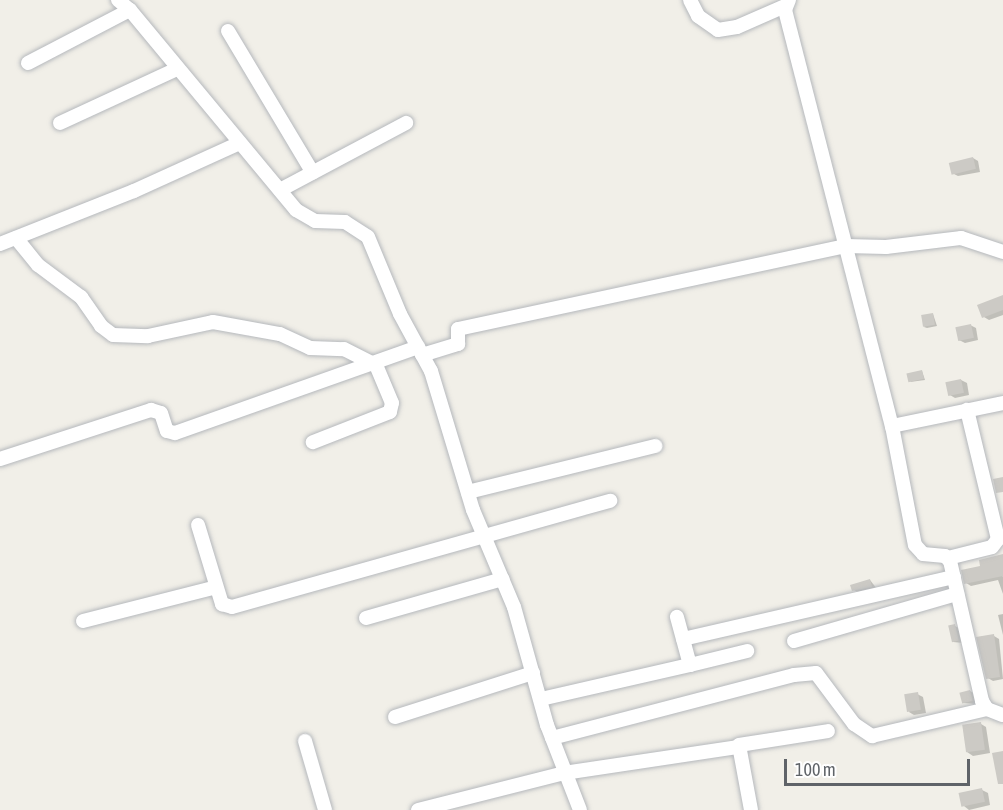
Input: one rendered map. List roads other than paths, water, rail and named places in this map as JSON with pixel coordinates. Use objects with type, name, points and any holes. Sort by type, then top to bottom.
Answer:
[{"type":"street","points":[[118,0],[130,9],[177,69],[307,219],[345,222],[368,237],[420,351],[468,492],[503,579],[552,738],[580,810]]},
{"type":"street","points":[[690,0],[698,16],[718,30],[737,27],[787,3],[892,426],[915,544],[923,554],[948,558],[992,547],[998,539],[967,410]]},
{"type":"street","points":[[28,63],[130,9]]},
{"type":"street","points":[[228,31],[313,172]]},
{"type":"street","points":[[60,123],[177,69]]},
{"type":"street","points":[[280,190],[406,123]]},
{"type":"street","points":[[0,244],[134,191],[240,143]]},
{"type":"street","points":[[16,238],[38,265],[81,297],[101,326],[113,335],[148,336],[213,322],[280,334],[310,348],[344,349],[376,365],[392,403],[390,412],[313,442]]},
{"type":"street","points":[[0,459],[151,410],[161,413],[167,431],[175,433],[420,351],[458,344],[458,329],[846,246],[886,247],[961,238],[1003,252]]},
{"type":"street","points":[[892,426],[1003,403]]},
{"type":"street","points":[[468,492],[655,446]]},
{"type":"street","points":[[198,525],[222,604],[232,607],[485,534],[610,501]]},
{"type":"street","points":[[948,558],[987,709]]},
{"type":"street","points":[[683,639],[954,577]]},
{"type":"street","points":[[366,618],[503,579]]},
{"type":"street","points":[[83,621],[216,587]]},
{"type":"street","points":[[794,641],[957,594]]},
{"type":"street","points":[[677,616],[690,665]]},
{"type":"street","points":[[541,699],[747,651]]},
{"type":"street","points":[[395,717],[533,673]]},
{"type":"street","points":[[552,738],[794,675],[816,674],[854,724],[872,736],[987,709],[1003,715]]},
{"type":"street","points":[[418,810],[450,806],[564,773],[737,747],[752,740],[828,731]]},
{"type":"street","points":[[306,741],[325,810]]},
{"type":"street","points":[[737,747],[751,810]]}]
